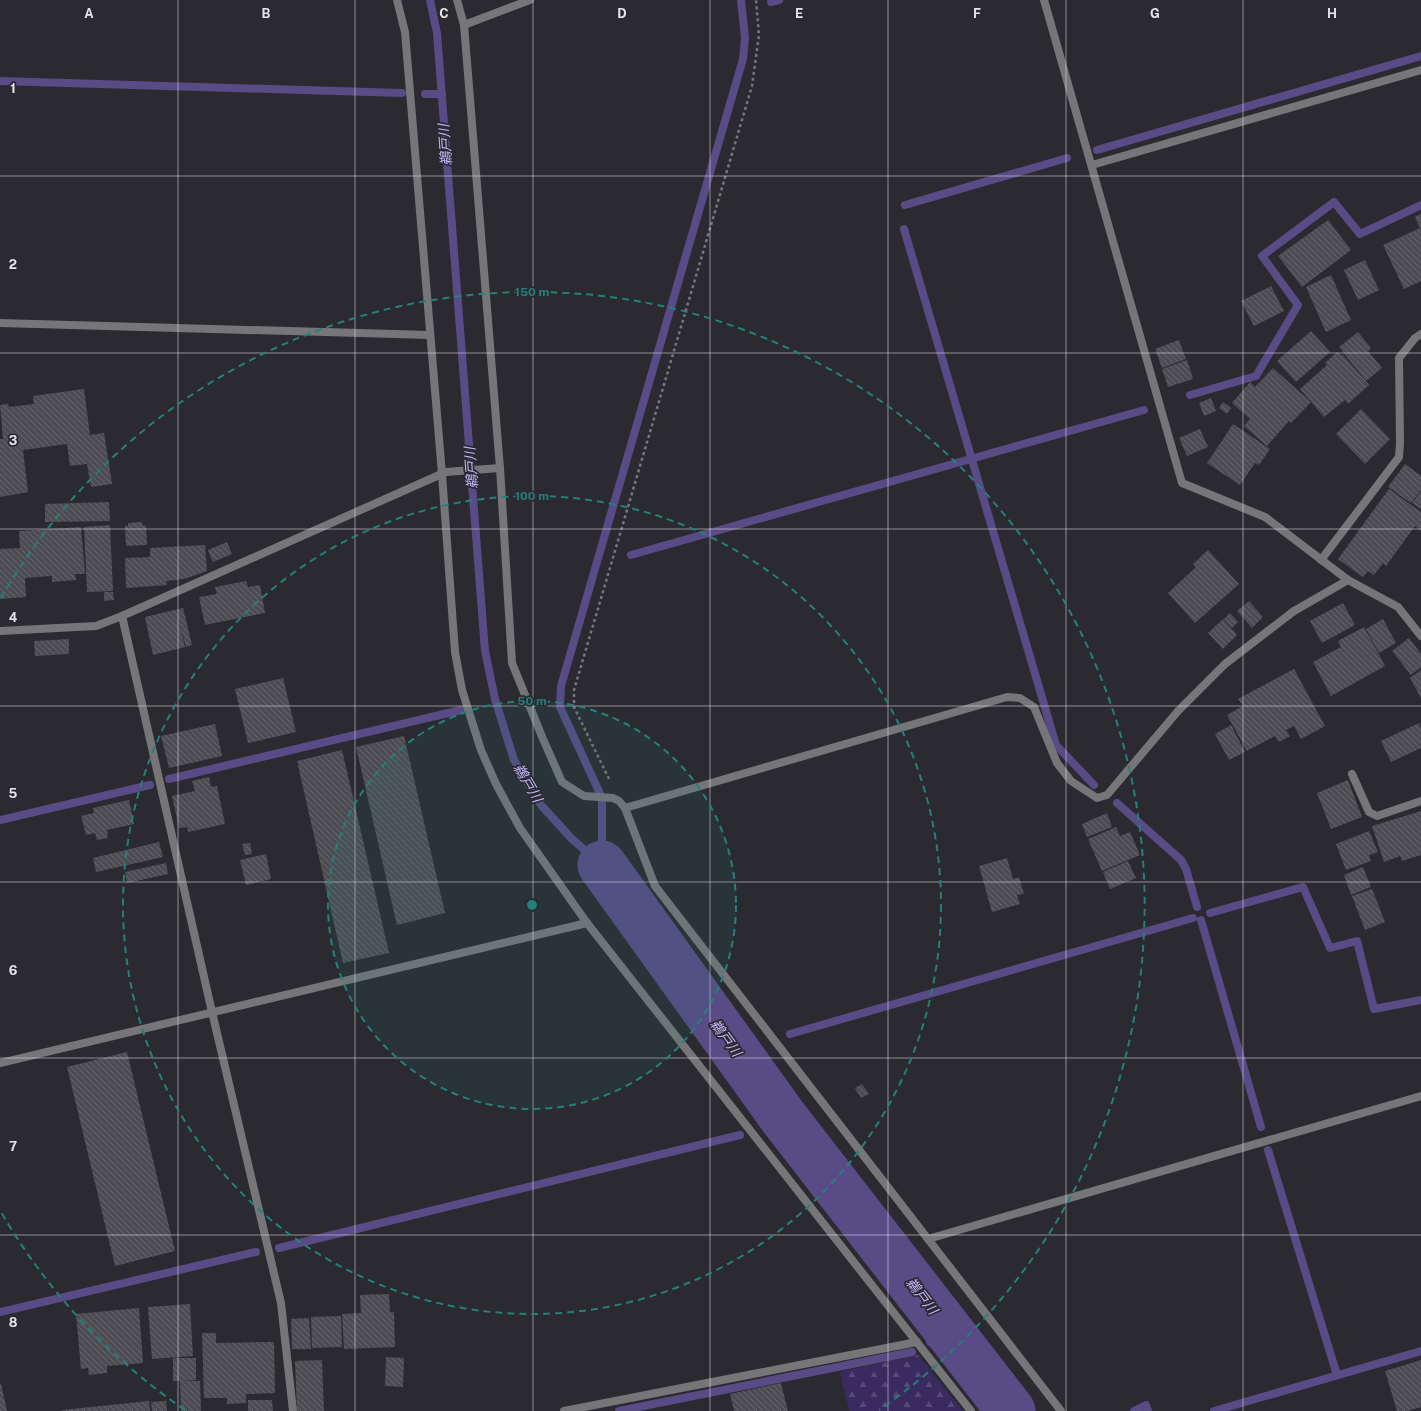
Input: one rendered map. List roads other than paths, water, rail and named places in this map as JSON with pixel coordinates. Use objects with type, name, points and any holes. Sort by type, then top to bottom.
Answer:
[{"type":"street","points":[[397,0],[405,32],[430,334],[444,473],[455,652],[462,690],[481,750],[496,784],[520,828],[587,923],[971,1411]]},
{"type":"street","points":[[457,0],[464,25],[500,468],[512,663],[543,738],[562,782],[584,796],[616,800],[625,808],[655,886],[1061,1411]]},
{"type":"street","points":[[464,25],[530,0]]},
{"type":"street","points":[[1044,0],[1182,483],[1265,517],[1348,580],[1398,607],[1421,636]]},
{"type":"street","points":[[1092,165],[1421,70]]},
{"type":"street","points":[[0,323],[430,334]]},
{"type":"street","points":[[1321,560],[1399,457],[1399,358],[1415,338],[1421,334]]},
{"type":"street","points":[[0,631],[96,626],[122,616],[444,473],[500,468]]},
{"type":"street","points":[[625,808],[1007,698],[1020,698],[1034,707],[1057,763],[1071,781],[1097,798],[1106,795],[1178,711],[1225,664],[1294,611],[1348,580]]},
{"type":"street","points":[[122,616],[212,1012],[281,1303],[293,1411]]},
{"type":"street","points":[[1352,774],[1369,812],[1377,816],[1421,801]]},
{"type":"street","points":[[0,1063],[587,923]]},
{"type":"street","points":[[928,1238],[1421,1096]]},
{"type":"street","points":[[564,1411],[917,1342]]},
{"type":"waterway","name":"鵜戸川","points":[[430,0],[437,33],[485,651],[495,699],[514,760],[541,805],[572,839],[602,865]]},
{"type":"waterway","points":[[602,865],[602,798],[560,707],[561,686],[743,59],[745,38],[741,0]]},
{"type":"waterway","points":[[771,2],[779,0]]},
{"type":"waterway","points":[[1097,150],[1421,56]]},
{"type":"waterway","points":[[0,81],[402,93]]},
{"type":"waterway","points":[[425,94],[442,94]]},
{"type":"waterway","points":[[905,205],[1067,158]]},
{"type":"waterway","points":[[1190,395],[1256,376],[1298,305],[1262,256],[1334,202],[1360,234],[1421,205]]},
{"type":"waterway","points":[[904,229],[1056,745],[1094,785]]},
{"type":"waterway","points":[[631,555],[1144,410]]},
{"type":"waterway","points":[[169,779],[461,710]]},
{"type":"waterway","points":[[0,820],[150,785]]},
{"type":"waterway","points":[[1117,803],[1181,860],[1186,869],[1197,907]]},
{"type":"waterway","name":"鵜戸川","points":[[602,865],[783,1117],[1011,1411]]},
{"type":"waterway","points":[[1210,913],[1303,887],[1330,948],[1357,941],[1374,1009],[1421,1000]]},
{"type":"waterway","points":[[790,1034],[1193,918]]},
{"type":"waterway","points":[[1201,920],[1261,1127]]},
{"type":"waterway","points":[[774,1122],[783,1117]]},
{"type":"waterway","points":[[279,1248],[740,1135]]},
{"type":"waterway","points":[[1268,1150],[1337,1375]]},
{"type":"waterway","points":[[0,1312],[256,1252]]},
{"type":"waterway","points":[[930,1342],[949,1331]]},
{"type":"waterway","points":[[1214,1411],[1421,1351]]},
{"type":"waterway","points":[[619,1411],[912,1352]]},
{"type":"waterway","points":[[1134,1411],[1146,1405],[1148,1411]]}]
